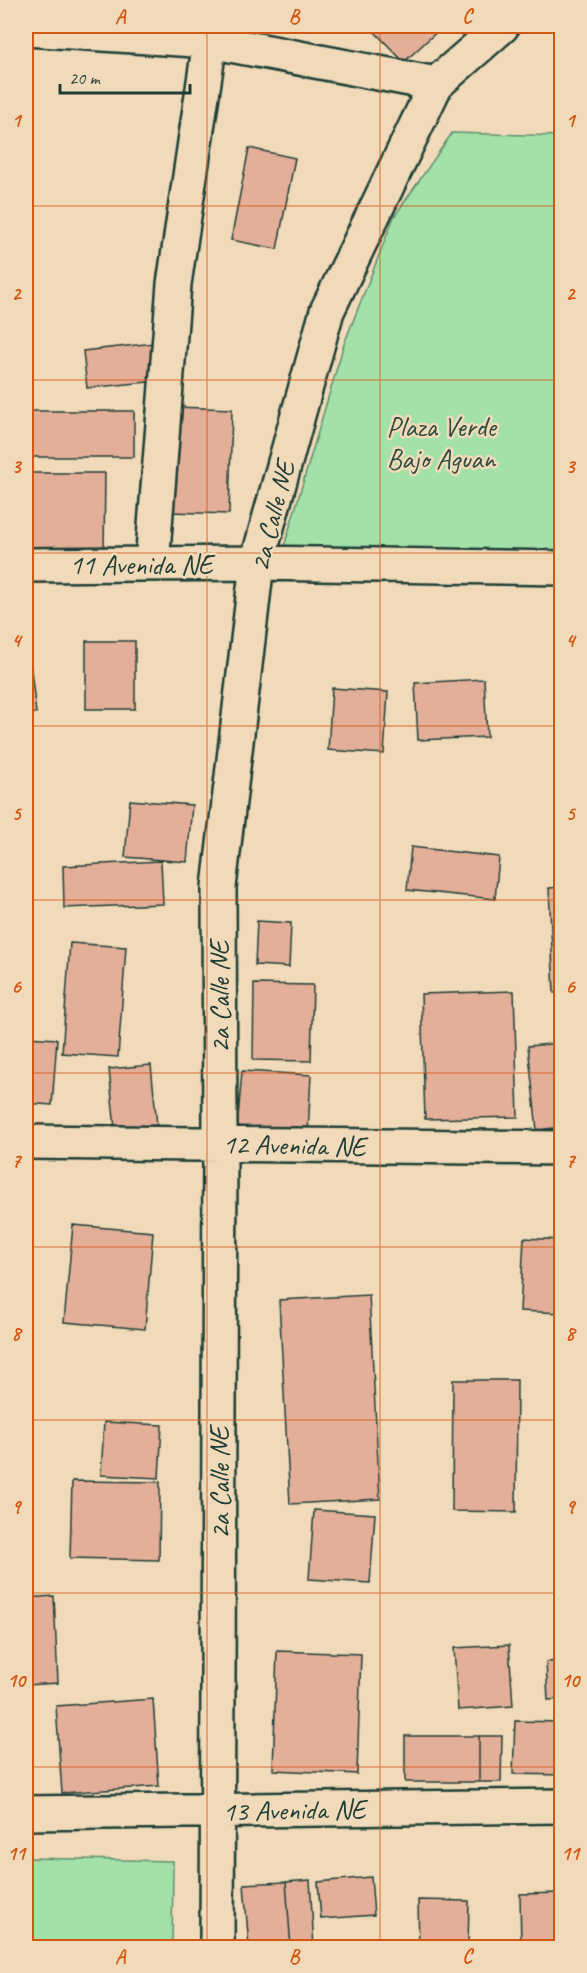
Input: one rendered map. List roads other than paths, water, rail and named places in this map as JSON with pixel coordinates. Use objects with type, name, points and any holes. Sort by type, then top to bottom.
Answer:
[{"type":"street","points":[[26,29],[202,33],[436,84],[502,26]]},
{"type":"street","points":[[152,564],[174,284],[202,33]]},
{"type":"street","name":"2a Calle NE","points":[[217,1947],[219,887],[257,563],[327,311],[436,84]]},
{"type":"street","name":"11 Avenida NE","points":[[26,565],[257,563],[561,568]]},
{"type":"street","name":"12 Avenida NE","points":[[26,1142],[561,1148]]},
{"type":"street","name":"13 Avenida NE","points":[[26,1813],[561,1806]]},
{"type":"park label","name":"Plaza Verde Bajo Aguan","points":[[441,442]]}]
